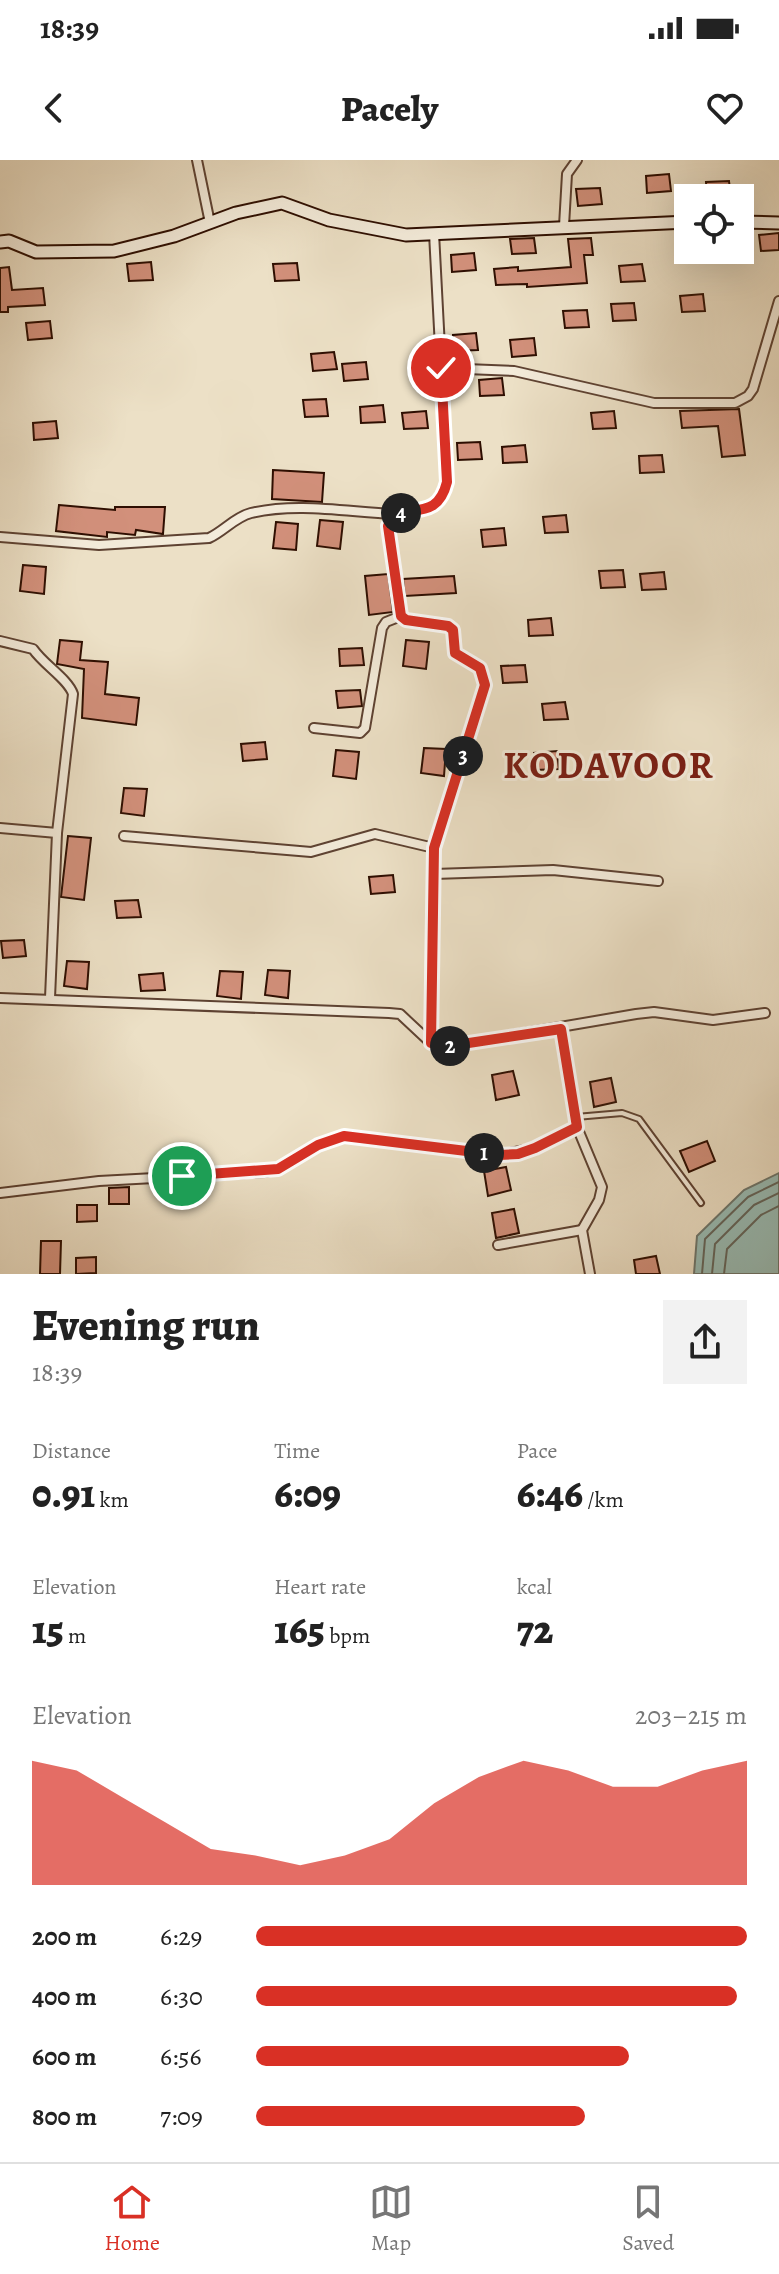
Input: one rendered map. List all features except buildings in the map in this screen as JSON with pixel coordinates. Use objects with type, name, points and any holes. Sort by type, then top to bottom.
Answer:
[{"type":"street","points":[[197,160],[210,223]]},
{"type":"street","points":[[564,226],[567,174],[577,160]]},
{"type":"street","points":[[0,242],[9,241],[36,252],[114,251],[282,203],[344,223],[406,235],[674,222]]},
{"type":"street","points":[[754,222],[779,223]]},
{"type":"street","points":[[0,537],[99,545],[209,538],[223,531],[237,518],[278,510],[394,514],[433,507],[443,497],[447,482],[434,233]]},
{"type":"street","points":[[441,368],[514,371],[654,403],[735,403],[748,396],[753,389],[779,301]]},
{"type":"street","points":[[394,514],[388,526],[401,616],[406,620],[448,626],[453,630],[455,653],[480,668],[485,685],[434,848],[431,1043]]},
{"type":"street","points":[[314,728],[360,733],[365,728],[382,628],[386,622],[401,616]]},
{"type":"street","points":[[0,641],[33,649],[45,665],[70,684],[73,694],[57,833],[50,998]]},
{"type":"street","points":[[0,828],[57,833]]},
{"type":"street","points":[[124,836],[311,852],[375,834],[434,848]]},
{"type":"street","points":[[434,874],[553,870],[658,881]]},
{"type":"street","points":[[0,998],[400,1014],[431,1043],[449,1046],[654,1012],[713,1020],[765,1013]]},
{"type":"street","points":[[561,1029],[576,1122],[602,1187],[599,1200],[582,1230],[590,1274]]},
{"type":"street","points":[[0,1193],[88,1182],[265,1172],[278,1169],[330,1139],[344,1136],[499,1155],[518,1154],[576,1122]]},
{"type":"street","points":[[498,1245],[582,1230]]},
{"type":"lane","points":[[576,1122],[622,1113],[639,1119],[701,1203]]},
{"type":"water","points":[[779,1173],[779,1274],[694,1274],[697,1236],[744,1190]]},
{"type":"district","name":"KODAVOOR","points":[[609,765]]},
{"type":"route","points":[[182,1176],[278,1169],[318,1145],[344,1136],[499,1155],[518,1154],[535,1148],[577,1127],[561,1029],[449,1046],[431,1043],[434,848],[485,685],[480,668],[472,660],[455,653],[453,630],[444,624],[406,620],[401,616],[388,526],[394,514],[433,507],[443,497],[447,482],[441,368]]}]
